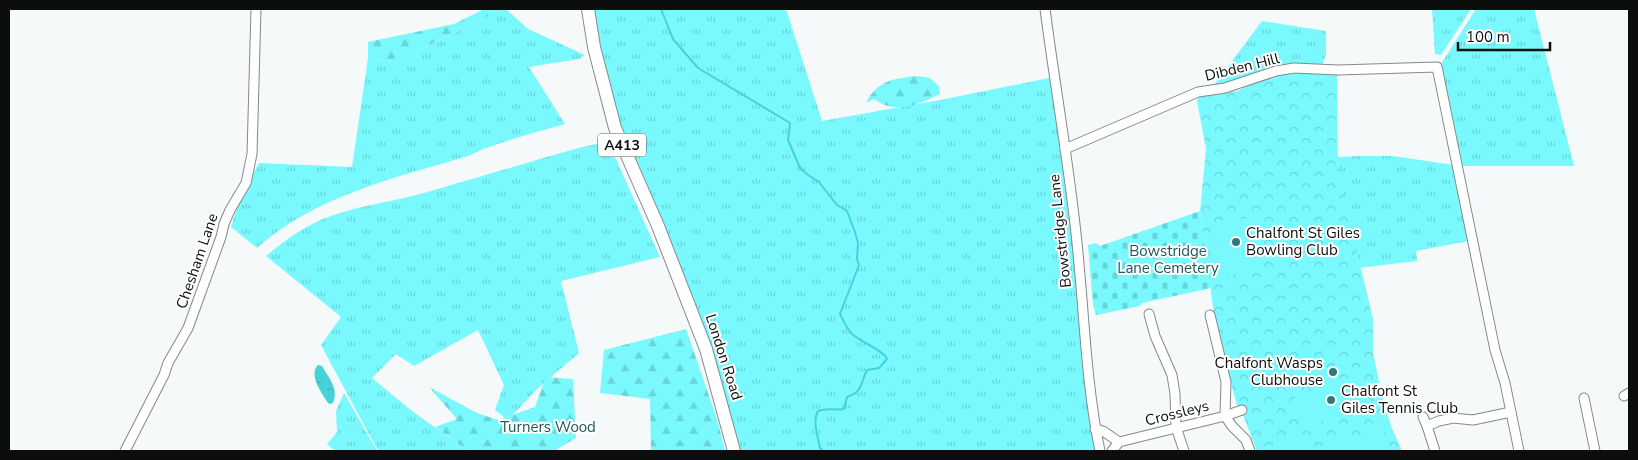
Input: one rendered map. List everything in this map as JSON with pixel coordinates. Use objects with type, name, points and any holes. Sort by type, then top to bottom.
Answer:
[{"type":"highway","name":"London Road","points":[[588,9],[594,47],[615,128],[677,274],[706,349],[734,451]]},
{"type":"street","name":"Chesham Lane","points":[[125,451],[164,375],[168,363],[188,328],[224,224],[246,182],[252,154],[256,9]]},
{"type":"street","name":"Bowstridge Lane","points":[[1044,9],[1075,218],[1082,312],[1095,429],[1100,451]]},
{"type":"street","name":"Dibden Hill","points":[[1065,149],[1198,92],[1225,88],[1276,71],[1294,68],[1338,70],[1437,68],[1495,350],[1511,412]]},
{"type":"street","points":[[1149,314],[1155,336],[1172,375],[1175,394],[1176,427],[1184,451]]},
{"type":"street","points":[[1210,315],[1226,382],[1225,416],[1246,440],[1250,451]]},
{"type":"street","points":[[1584,398],[1595,451]]},
{"type":"street","name":"Crossleys","points":[[1119,442],[1225,416],[1242,410]]},
{"type":"street","points":[[1427,426],[1453,418],[1473,420],[1511,412],[1519,451]]},
{"type":"street","points":[[1422,417],[1435,451]]},
{"type":"street","points":[[1095,429],[1103,431],[1119,442],[1112,451]]},
{"type":"green space","points":[[484,9],[493,9],[487,17],[435,42],[398,63],[368,58],[368,42],[454,24]]},
{"type":"green space","points":[[493,9],[506,9],[528,29],[585,55],[579,59],[529,67],[565,124],[357,191],[304,215],[280,230],[257,248],[231,227],[241,195],[259,163],[352,167],[368,58],[398,63],[435,42],[487,17]]},
{"type":"green space","points":[[586,9],[786,9],[822,121],[1054,77],[1081,298],[1088,410],[1095,429],[1099,451],[735,451],[702,338],[615,128]]},
{"type":"green space","points":[[1432,9],[1471,9],[1441,55],[1435,54]]},
{"type":"green space","points":[[1476,9],[1534,9],[1574,166],[1460,166],[1439,67]]},
{"type":"green space","points":[[1262,21],[1326,31],[1326,54],[1322,66],[1229,84],[1215,84]]},
{"type":"green space","points":[[1337,72],[1338,172],[1373,319],[1373,352],[1381,392],[1391,426],[1402,451],[1257,451],[1243,415],[1237,405],[1215,321],[1200,211],[1206,149],[1197,101],[1199,95],[1238,91],[1266,77],[1291,73]]},
{"type":"green space","points":[[916,76],[930,78],[939,86],[940,94],[907,107],[890,107],[874,99],[866,103],[881,85],[900,78]]},
{"type":"green space","points":[[606,142],[610,146],[660,257],[561,281],[579,353],[537,389],[508,420],[495,410],[504,385],[478,330],[414,366],[396,354],[372,378],[412,411],[468,451],[378,451],[321,345],[341,317],[266,256],[313,223],[331,216],[424,193],[582,147]]},
{"type":"green space","points":[[1393,156],[1454,165],[1469,241],[1416,251],[1417,261],[1358,268],[1349,232],[1335,157]]},
{"type":"green space","name":"Bowstridge Lane Cemetery","points":[[1200,211],[1211,288],[1096,315],[1093,305],[1088,245],[1096,243],[1100,246]]},
{"type":"green space","name":"Chalfont St Giles Bowling Club","points":[[1251,218],[1256,222],[1261,267],[1219,279],[1216,268],[1213,223]]},
{"type":"green space","points":[[686,329],[717,419],[725,451],[651,451],[650,399],[600,393],[604,350]]},
{"type":"green space","name":"Chalfont St Giles Tennis Club","points":[[1358,375],[1369,404],[1304,428],[1293,398]]},
{"type":"green space","name":"Turners Wood","points":[[546,377],[573,379],[576,438],[554,451],[468,451],[435,427],[457,419],[429,387],[477,413],[498,420],[535,407]]},
{"type":"green space","points":[[344,393],[377,451],[335,451],[327,444],[337,432],[336,411]]},
{"type":"green space","points":[[1382,427],[1391,451],[1327,451],[1326,448]]},
{"type":"green space","points":[[1308,432],[1313,445],[1291,451],[1286,440]]},
{"type":"water","points":[[318,365],[322,366],[334,388],[335,398],[333,403],[328,403],[315,379],[315,369]]},
{"type":"waterway","points":[[661,9],[673,39],[698,68],[790,123],[788,140],[800,168],[819,182],[837,205],[847,211],[855,232],[858,243],[857,259],[859,265],[840,314],[852,334],[881,352],[887,359],[879,368],[867,370],[859,389],[847,397],[844,409],[818,411],[816,415],[816,429],[820,448],[823,451]]},
{"type":"place","name":"Chalfont St Giles Bowling Club","points":[[1236,242]]},
{"type":"place","name":"Chalfont Wasps Clubhouse","points":[[1333,372]]},
{"type":"place","name":"Chalfont St Giles Tennis Club","points":[[1331,400]]}]
